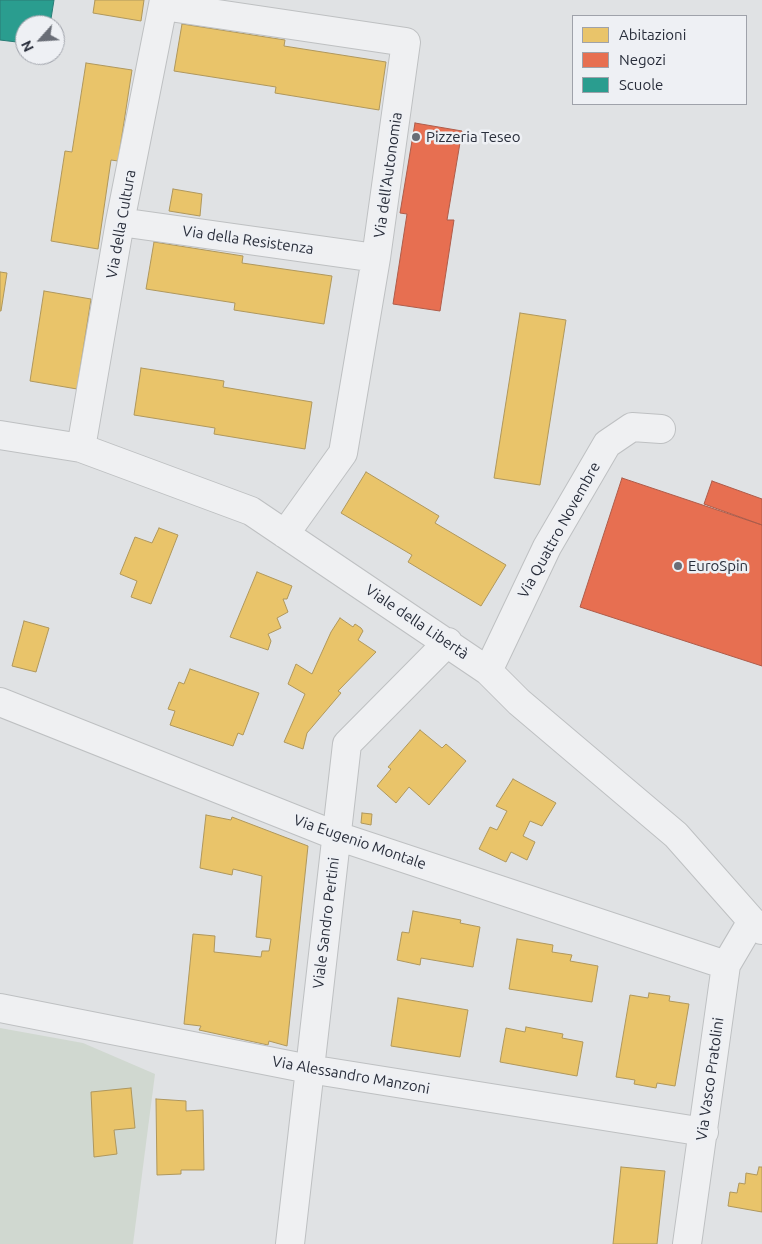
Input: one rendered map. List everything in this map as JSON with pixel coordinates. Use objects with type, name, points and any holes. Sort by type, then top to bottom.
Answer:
[{"type":"street","name":"Via della Cultura","points":[[81,448],[120,222],[164,3]]},
{"type":"street","name":"Via dell'Autonomia","points":[[164,3],[406,42],[376,258],[343,453],[285,534]]},
{"type":"street","name":"Via della Resistenza","points":[[120,222],[376,258]]},
{"type":"street","name":"Via Quattro Novembre","points":[[488,671],[547,547],[607,444],[632,427],[661,429]]},
{"type":"street","name":"Viale della Libertà","points":[[0,435],[81,448],[251,511],[448,642],[488,671],[519,702],[676,835],[757,925]]},
{"type":"street","name":"Viale Sandro Pertini","points":[[290,1244],[347,744],[448,642]]},
{"type":"street","name":"Via Eugenio Montale","points":[[0,702],[337,836],[726,965]]},
{"type":"street","name":"Via Vasco Pratolini","points":[[687,1244],[726,965],[757,925]]},
{"type":"street","name":"Via Alessandro Manzoni","points":[[0,1008],[309,1069],[704,1132]]},
{"type":"shaded area","points":[[0,1028],[83,1043],[155,1074],[133,1244],[0,1244]]},
{"type":"building: Abitazioni","points":[[95,0],[144,0],[141,21],[93,13]]},
{"type":"building: Abitazioni","points":[[182,24],[285,40],[284,46],[386,62],[379,110],[275,93],[276,87],[174,71]]},
{"type":"building: Abitazioni","points":[[86,63],[132,70],[118,161],[111,160],[98,249],[51,241],[65,151],[72,152]]},
{"type":"building: Abitazioni","points":[[173,189],[202,194],[200,216],[169,211]]},
{"type":"building: Abitazioni","points":[[154,242],[243,256],[242,263],[332,276],[324,324],[234,310],[235,303],[146,289]]},
{"type":"building: Abitazioni","points":[[0,272],[7,273],[1,311],[0,311]]},
{"type":"building: Abitazioni","points":[[44,291],[91,299],[77,389],[30,381]]},
{"type":"building: Abitazioni","points":[[520,313],[566,320],[540,485],[494,478]]},
{"type":"building: Abitazioni","points":[[141,368],[224,381],[223,387],[312,402],[305,449],[214,434],[215,428],[134,415]]},
{"type":"building: Abitazioni","points":[[366,472],[439,516],[435,523],[506,565],[481,606],[408,562],[412,555],[341,513]]},
{"type":"building: Abitazioni","points":[[159,528],[178,535],[151,604],[131,597],[137,581],[120,574],[135,537],[152,543]]},
{"type":"building: Abitazioni","points":[[257,572],[292,586],[287,599],[283,599],[288,612],[277,618],[281,628],[268,634],[271,641],[268,650],[230,637]]},
{"type":"building: Abitazioni","points":[[340,618],[353,627],[355,624],[361,628],[363,631],[358,640],[376,652],[338,691],[341,693],[307,733],[303,749],[284,742],[305,694],[288,684],[296,664],[312,674],[331,632]]},
{"type":"building: Abitazioni","points":[[24,621],[49,628],[36,672],[12,666]]},
{"type":"building: Abitazioni","points":[[190,669],[259,693],[243,735],[238,733],[233,746],[170,725],[175,711],[168,709],[179,682],[184,684]]},
{"type":"building: Abitazioni","points":[[420,730],[442,748],[446,744],[466,761],[429,805],[409,787],[396,803],[377,786],[391,769],[388,767]]},
{"type":"building: Abitazioni","points":[[513,779],[556,803],[542,826],[530,821],[523,836],[535,842],[527,860],[511,852],[506,862],[479,849],[490,827],[497,830],[507,811],[496,806]]},
{"type":"building: Abitazioni","points":[[362,813],[372,814],[371,825],[361,823]]},
{"type":"building: Abitazioni","points":[[206,815],[231,820],[232,817],[308,846],[287,1046],[269,1041],[268,1045],[199,1030],[201,1026],[184,1024],[193,934],[215,936],[214,952],[261,957],[262,951],[269,951],[271,939],[256,937],[262,876],[233,869],[232,875],[200,868]]},
{"type":"building: Abitazioni","points":[[413,911],[461,920],[460,923],[480,927],[473,967],[421,958],[420,965],[397,960],[402,932],[409,933]]},
{"type":"building: Abitazioni","points":[[517,939],[553,945],[552,952],[572,955],[570,961],[598,966],[592,1002],[509,989]]},
{"type":"building: Abitazioni","points":[[649,993],[670,996],[669,1001],[689,1004],[675,1086],[657,1083],[656,1088],[634,1084],[635,1080],[616,1077],[630,995],[648,998]]},
{"type":"building: Abitazioni","points":[[398,998],[468,1010],[460,1057],[391,1046]]},
{"type":"building: Abitazioni","points":[[526,1027],[563,1034],[562,1038],[583,1042],[577,1076],[500,1062],[506,1028],[525,1032]]},
{"type":"building: Abitazioni","points":[[131,1088],[135,1128],[114,1130],[117,1154],[94,1157],[91,1092]]},
{"type":"building: Abitazioni","points":[[156,1099],[186,1101],[186,1111],[203,1110],[204,1170],[181,1170],[181,1174],[157,1175]]},
{"type":"building: Abitazioni","points":[[621,1167],[665,1171],[657,1244],[613,1244]]},
{"type":"building: Abitazioni","points":[[759,1167],[762,1167],[762,1212],[728,1206],[730,1192],[737,1193],[739,1183],[745,1184],[746,1173],[757,1175]]},
{"type":"building: Negozi","points":[[415,123],[462,131],[447,220],[454,220],[440,311],[393,304],[407,214],[400,213]]},
{"type":"building: Negozi","name":"EuroSpin","points":[[622,478],[762,525],[762,666],[580,607]]},
{"type":"building: Negozi","points":[[712,481],[762,499],[762,525],[704,504]]},
{"type":"building: Scuole","points":[[0,0],[54,0],[52,15],[15,15],[15,42],[0,40]]},
{"type":"place","name":"Pizzeria Teseo","points":[[416,137]]},
{"type":"place","name":"EuroSpin","points":[[678,566]]}]
